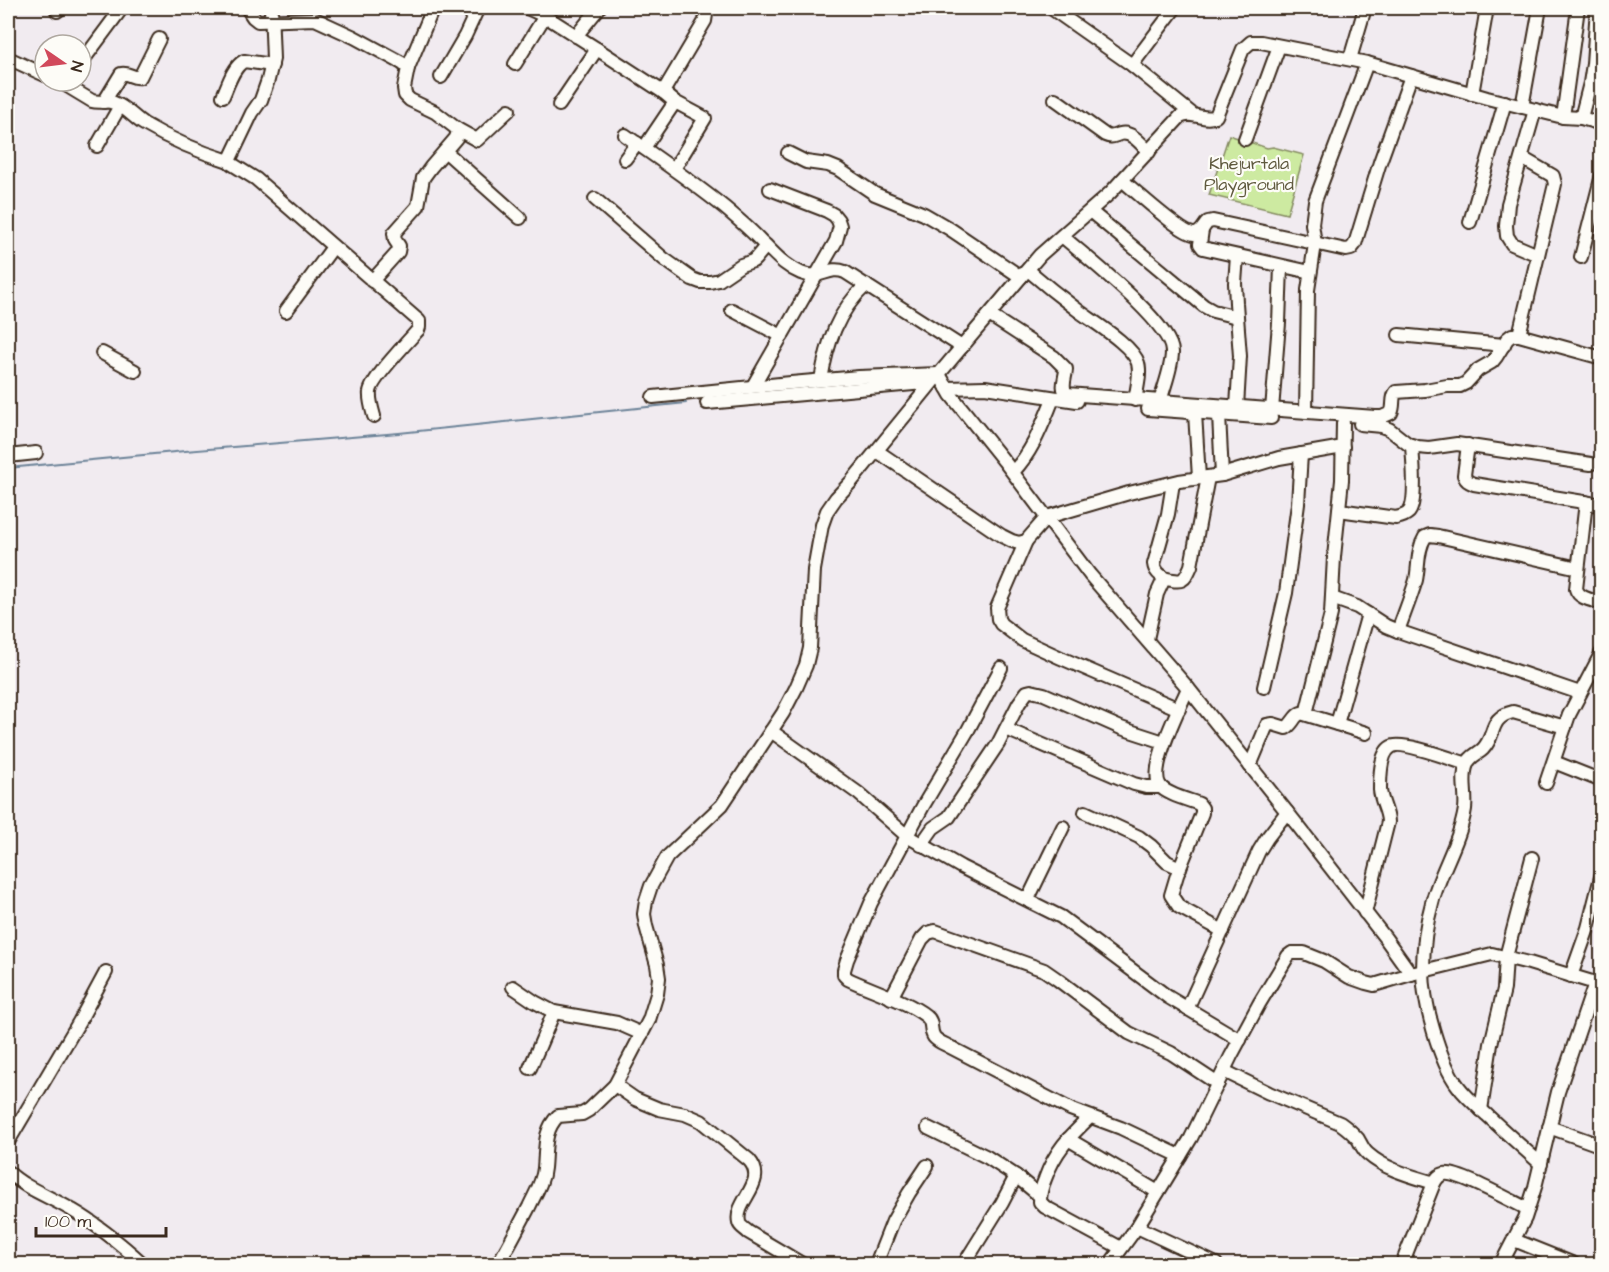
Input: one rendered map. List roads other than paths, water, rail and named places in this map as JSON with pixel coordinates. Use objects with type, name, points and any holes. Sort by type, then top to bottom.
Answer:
[{"type":"street","points":[[93,47],[122,8]]},
{"type":"street","points":[[247,8],[258,21],[271,14],[321,21],[385,53],[408,68]]},
{"type":"street","points":[[433,8],[408,68],[405,95],[477,140],[509,110]]},
{"type":"street","points":[[441,77],[478,8]]},
{"type":"street","points":[[527,8],[545,16],[675,102],[705,118],[674,169]]},
{"type":"street","points":[[576,36],[599,8]]},
{"type":"street","points":[[663,92],[705,21],[707,8]]},
{"type":"street","points":[[1051,8],[1132,65],[1192,114]]},
{"type":"street","points":[[1132,65],[1175,8]]},
{"type":"street","points":[[1350,59],[1365,8]]},
{"type":"street","points":[[1472,94],[1487,8]]},
{"type":"street","points":[[1538,255],[1512,244],[1507,236],[1507,210],[1521,158],[1540,8]]},
{"type":"street","points":[[1563,117],[1578,8]]},
{"type":"street","points":[[1581,118],[1597,57],[1597,8]]},
{"type":"street","points":[[230,161],[248,120],[261,100],[272,64],[271,14]]},
{"type":"street","points":[[515,64],[545,16]]},
{"type":"street","points":[[104,102],[121,75],[140,76],[159,39]]},
{"type":"street","points":[[498,1264],[540,1185],[548,1130],[553,1120],[558,1116],[582,1114],[615,1085],[654,1007],[659,978],[644,914],[651,885],[667,857],[722,805],[783,713],[796,688],[806,665],[810,648],[814,570],[822,525],[827,511],[1040,255],[1122,180],[1180,117],[1186,114],[1207,118],[1216,116],[1243,49],[1251,42],[1262,42],[1350,59],[1472,94],[1563,117],[1581,118],[1602,124]]},
{"type":"street","points":[[1245,139],[1279,46]]},
{"type":"street","points":[[559,105],[597,49]]},
{"type":"street","points":[[8,58],[33,69]]},
{"type":"street","points":[[223,96],[241,62],[272,64]]},
{"type":"street","points":[[1306,412],[1307,326],[1310,272],[1315,244],[1312,224],[1315,201],[1366,63]]},
{"type":"street","points":[[1122,180],[1184,230],[1195,234],[1200,232],[1208,222],[1214,221],[1315,244],[1351,249],[1355,244],[1380,162],[1411,76]]},
{"type":"street","points":[[79,93],[98,103],[110,101],[144,124],[204,153],[230,161],[256,179],[419,321],[418,330],[370,388],[374,416]]},
{"type":"street","points":[[1055,99],[1105,135],[1110,137],[1126,134],[1137,140],[1149,152]]},
{"type":"street","points":[[626,159],[640,146],[675,102]]},
{"type":"street","points":[[1470,222],[1505,102]]},
{"type":"street","points":[[97,146],[120,106]]},
{"type":"street","points":[[372,281],[398,252],[399,246],[394,232],[418,206],[423,178],[456,138],[457,129]]},
{"type":"street","points":[[625,135],[726,209],[786,265],[801,273],[815,276],[839,269],[962,347]]},
{"type":"street","points":[[445,150],[520,218]]},
{"type":"street","points":[[788,153],[806,162],[838,169],[875,194],[924,214],[1024,273],[1117,339],[1135,356],[1138,364],[1136,400]]},
{"type":"street","points":[[1519,335],[1555,184],[1553,176],[1521,158]]},
{"type":"street","points":[[1581,256],[1602,175]]},
{"type":"street","points":[[753,387],[836,242],[840,226],[838,220],[827,211],[770,189]]},
{"type":"street","points":[[595,199],[664,259],[700,282],[719,280],[756,258],[766,246]]},
{"type":"street","points":[[1090,211],[1204,306],[1213,311],[1237,317]]},
{"type":"street","points":[[1202,230],[1200,244],[1203,248],[1310,272]]},
{"type":"street","points":[[1062,236],[1155,320],[1171,344],[1171,363],[1160,402]]},
{"type":"street","points":[[286,311],[333,248]]},
{"type":"street","points":[[1237,256],[1235,283],[1240,356],[1237,407]]},
{"type":"street","points":[[1272,410],[1281,266]]},
{"type":"street","points":[[821,381],[827,347],[836,327],[845,310],[866,285]]},
{"type":"street","points":[[732,310],[782,336]]},
{"type":"street","points":[[989,315],[1063,364],[1066,369],[1063,388],[1067,394],[1272,410],[1387,416],[1393,410],[1396,392],[1460,386],[1466,383],[1478,370],[1492,362],[1512,335],[1602,358]]},
{"type":"street","points":[[1399,335],[1504,345]]},
{"type":"street","points":[[102,353],[135,371]]},
{"type":"street","points":[[707,403],[936,378]]},
{"type":"street","points":[[653,397],[821,381],[936,378],[947,388],[1013,472],[1090,575],[1188,688],[1365,913],[1417,973],[1444,1060],[1459,1088],[1541,1164]]},
{"type":"street","points":[[947,388],[985,387],[1053,399],[1219,415],[1386,427],[1412,446],[1429,448],[1451,444],[1591,464]]},
{"type":"street","points":[[1013,472],[1031,450],[1053,399]]},
{"type":"street","points":[[1173,483],[1168,514],[1154,568],[1166,579],[1176,582],[1183,580],[1187,575],[1194,554],[1204,478],[1196,413]]},
{"type":"street","points":[[1219,415],[1221,475]]},
{"type":"street","points":[[1306,714],[1329,628],[1342,480],[1343,423]]},
{"type":"street","points":[[1339,510],[1396,518],[1408,514],[1413,502],[1412,446]]},
{"type":"street","points":[[1468,446],[1464,475],[1468,482],[1602,505]]},
{"type":"street","points":[[1179,709],[1049,653],[1022,640],[1001,624],[998,619],[998,608],[1026,541],[1047,517],[1129,493],[1221,475],[1301,454],[1343,447]]},
{"type":"street","points":[[877,451],[1011,542],[1026,541]]},
{"type":"street","points":[[8,456],[36,453]]},
{"type":"street","points":[[1264,687],[1286,594],[1298,504],[1301,454]]},
{"type":"street","points":[[1586,502],[1576,583],[1581,596],[1602,603]]},
{"type":"street","points":[[1398,631],[1416,581],[1419,552],[1425,537],[1430,535],[1578,568]]},
{"type":"street","points":[[1147,639],[1160,586],[1166,579]]},
{"type":"street","points":[[1332,598],[1357,607],[1398,631],[1580,693]]},
{"type":"street","points":[[1337,724],[1368,614]]},
{"type":"street","points":[[1546,783],[1565,727],[1602,652]]},
{"type":"street","points":[[1001,668],[969,730],[871,903],[851,947],[844,975],[848,980],[928,1017],[934,1037],[939,1041],[1070,1109],[1121,1128],[1180,1156]]},
{"type":"street","points":[[1161,787],[1158,770],[1164,742],[1188,688]]},
{"type":"street","points":[[921,845],[933,828],[949,817],[992,753],[1027,692],[1031,691],[1060,701],[1121,728],[1164,742]]},
{"type":"street","points":[[1417,973],[1432,900],[1456,842],[1465,809],[1464,786],[1467,764],[1472,756],[1483,749],[1499,718],[1504,714],[1513,712],[1565,727]]},
{"type":"street","points":[[1250,766],[1267,725],[1270,723],[1286,728],[1298,715],[1306,714],[1366,733]]},
{"type":"street","points":[[1006,729],[1134,784],[1161,787],[1198,804],[1202,808],[1202,813],[1171,895],[1179,907],[1188,914],[1223,931]]},
{"type":"street","points":[[771,731],[858,793],[907,836],[1073,924],[1150,984],[1240,1040]]},
{"type":"street","points":[[1365,913],[1389,822],[1380,794],[1380,782],[1382,762],[1389,748],[1392,745],[1406,746],[1467,764]]},
{"type":"street","points":[[1554,762],[1602,781]]},
{"type":"street","points":[[1085,812],[1145,841],[1167,862],[1180,868]]},
{"type":"street","points":[[1187,1009],[1259,851],[1287,812]]},
{"type":"street","points":[[1028,899],[1063,827]]},
{"type":"street","points":[[1481,1110],[1491,1044],[1504,989],[1506,957],[1532,858]]},
{"type":"street","points":[[1571,976],[1588,928],[1602,873]]},
{"type":"street","points":[[891,998],[922,939],[928,933],[935,931],[1044,970],[1129,1033],[1172,1053],[1218,1084]]},
{"type":"street","points":[[1110,1264],[1137,1227],[1180,1156],[1259,1004],[1288,956],[1298,952],[1312,956],[1349,977],[1374,985],[1492,954],[1598,984],[1558,1092],[1528,1209],[1501,1264]]},
{"type":"street","points":[[8,1142],[106,972]]},
{"type":"street","points":[[513,987],[554,1012],[617,1023],[642,1034]]},
{"type":"street","points":[[530,1068],[554,1012]]},
{"type":"street","points":[[1224,1071],[1269,1094],[1340,1123],[1349,1129],[1370,1156],[1395,1170],[1434,1183]]},
{"type":"street","points":[[615,1085],[650,1106],[685,1113],[701,1121],[749,1160],[754,1166],[755,1178],[740,1213],[738,1221],[740,1225],[748,1233],[802,1264]]},
{"type":"street","points":[[1090,1117],[1068,1139],[1055,1157],[1048,1172],[1040,1202],[1045,1207],[1121,1248]]},
{"type":"street","points":[[1549,1127],[1602,1146]]},
{"type":"street","points":[[928,1128],[987,1157],[1016,1176],[1040,1196]]},
{"type":"street","points":[[1068,1139],[1158,1192]]},
{"type":"street","points":[[876,1264],[893,1221],[927,1166]]},
{"type":"street","points":[[8,1172],[28,1187],[72,1209],[92,1222],[143,1264]]},
{"type":"street","points":[[1402,1264],[1438,1176],[1457,1175],[1528,1209]]},
{"type":"street","points":[[964,1264],[1016,1176]]},
{"type":"street","points":[[1137,1227],[1216,1264]]},
{"type":"street","points":[[1514,1240],[1574,1264]]},
{"type":"waterway","points":[[8,468],[399,433],[686,403]]},
{"type":"park label","name":"Khejurtala Playground","points":[[1249,174]]}]
